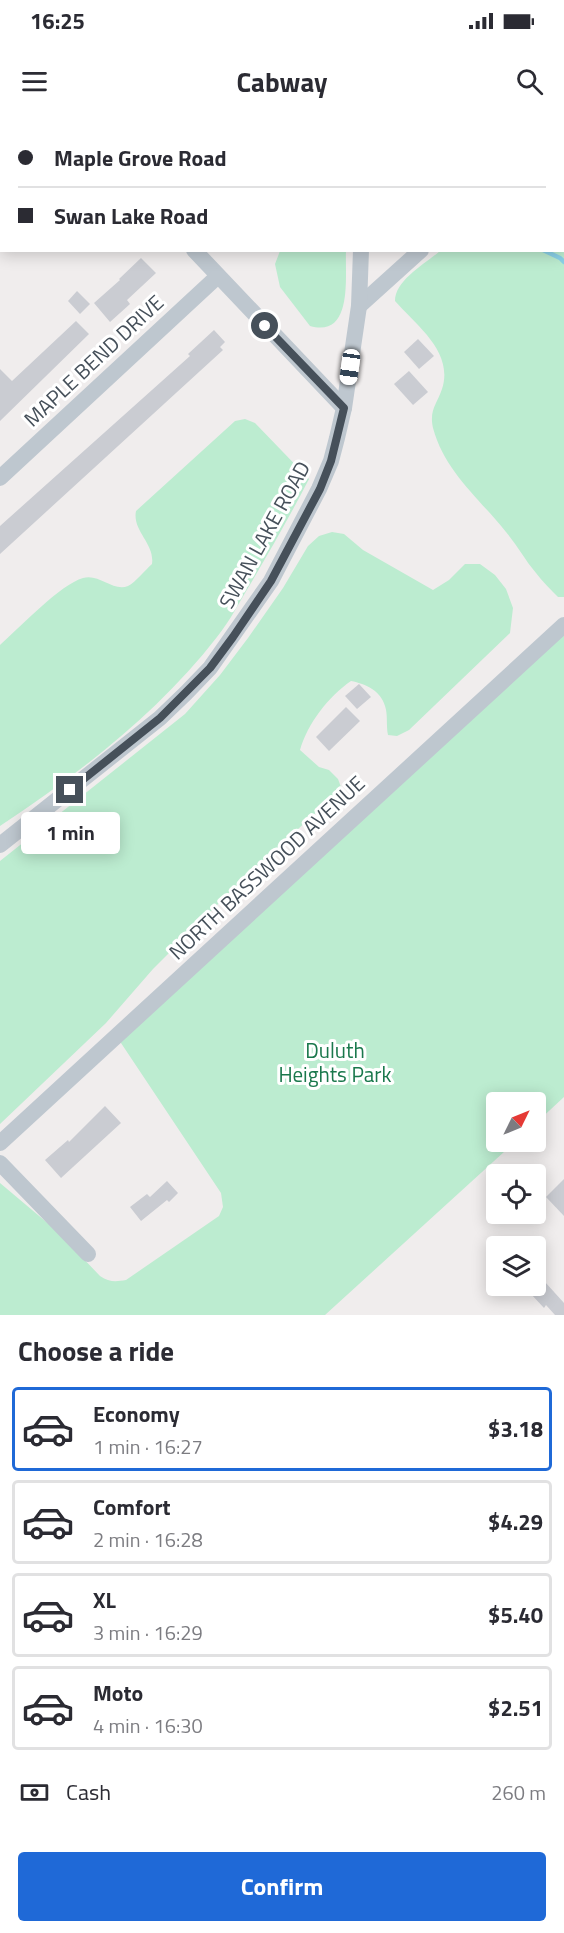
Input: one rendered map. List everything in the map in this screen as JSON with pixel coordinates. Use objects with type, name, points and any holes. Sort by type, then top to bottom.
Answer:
[{"type":"street","points":[[196,252],[344,408]]},
{"type":"street","name":"SWAN LAKE ROAD","points":[[0,845],[160,718],[210,668],[271,581],[320,489],[331,461],[344,408],[359,306],[361,252]]},
{"type":"street","points":[[359,306],[419,252]]},
{"type":"street","name":"MAPLE BEND DRIVE","points":[[0,478],[219,276]]},
{"type":"street","name":"NORTH BASSWOOD AVENUE","points":[[0,1143],[564,625]]},
{"type":"street","points":[[0,1163],[88,1254]]},
{"type":"green space","points":[[280,252],[346,252],[344,303],[334,323],[324,327],[310,326],[280,287],[275,264]]},
{"type":"green space","points":[[439,252],[564,252],[564,597],[558,597],[538,576],[510,537],[454,471],[438,444],[432,422],[433,412],[442,389],[443,363],[438,351],[423,330],[395,301],[400,286]]},
{"type":"green space","points":[[245,419],[255,423],[309,479],[235,611],[194,665],[143,716],[88,763],[0,826],[0,645],[52,597],[74,582],[89,577],[122,587],[128,586],[137,579],[152,564],[152,557],[137,525],[136,511],[235,421]]},
{"type":"green space","points":[[332,532],[344,534],[363,550],[433,590],[449,580],[465,564],[480,564],[495,575],[506,589],[513,608],[510,633],[409,730],[397,736],[388,735],[385,706],[380,696],[372,689],[351,681],[334,695],[308,730],[300,750],[319,767],[329,770],[338,779],[341,787],[337,793],[230,892],[153,969],[106,1023],[0,1124],[0,861],[185,714],[220,675],[248,638],[283,588],[308,546],[319,536]]},
{"type":"green space","name":"Duluth Heights Park","points":[[564,625],[564,1097],[546,1114],[546,1092],[486,1092],[486,1152],[504,1152],[491,1164],[486,1164],[486,1168],[325,1315],[0,1315],[0,1183],[57,1231],[100,1276],[112,1281],[126,1280],[219,1216],[223,1207],[221,1193],[117,1037]]},
{"type":"building","points":[[141,258],[156,273],[127,300],[130,304],[110,322],[94,303]]},
{"type":"building","points":[[77,291],[90,304],[80,314],[68,301]]},
{"type":"building","points":[[76,321],[89,334],[0,421],[0,369],[12,381]]},
{"type":"building","points":[[214,330],[225,342],[220,347],[223,350],[0,554],[0,526],[190,356],[188,354]]},
{"type":"building","points":[[418,339],[434,356],[419,369],[404,352]]},
{"type":"building","points":[[409,371],[428,392],[413,405],[394,384]]},
{"type":"building","points":[[359,684],[371,697],[357,709],[345,696]]},
{"type":"building","points":[[346,707],[360,721],[329,751],[316,737]]},
{"type":"building","points":[[105,1106],[121,1123],[61,1178],[45,1160],[68,1140],[69,1142]]},
{"type":"building","points":[[564,1179],[564,1216],[546,1197]]},
{"type":"building","points":[[167,1181],[178,1193],[141,1221],[130,1207],[147,1194],[150,1197]]},
{"type":"building","points":[[546,1283],[564,1303],[564,1315],[555,1315],[546,1305],[544,1308],[533,1296],[546,1296]]},
{"type":"waterway","points":[[547,252],[564,262]]},
{"type":"route","points":[[70,790],[160,718],[210,668],[271,581],[320,489],[331,461],[344,408],[265,326]]}]
